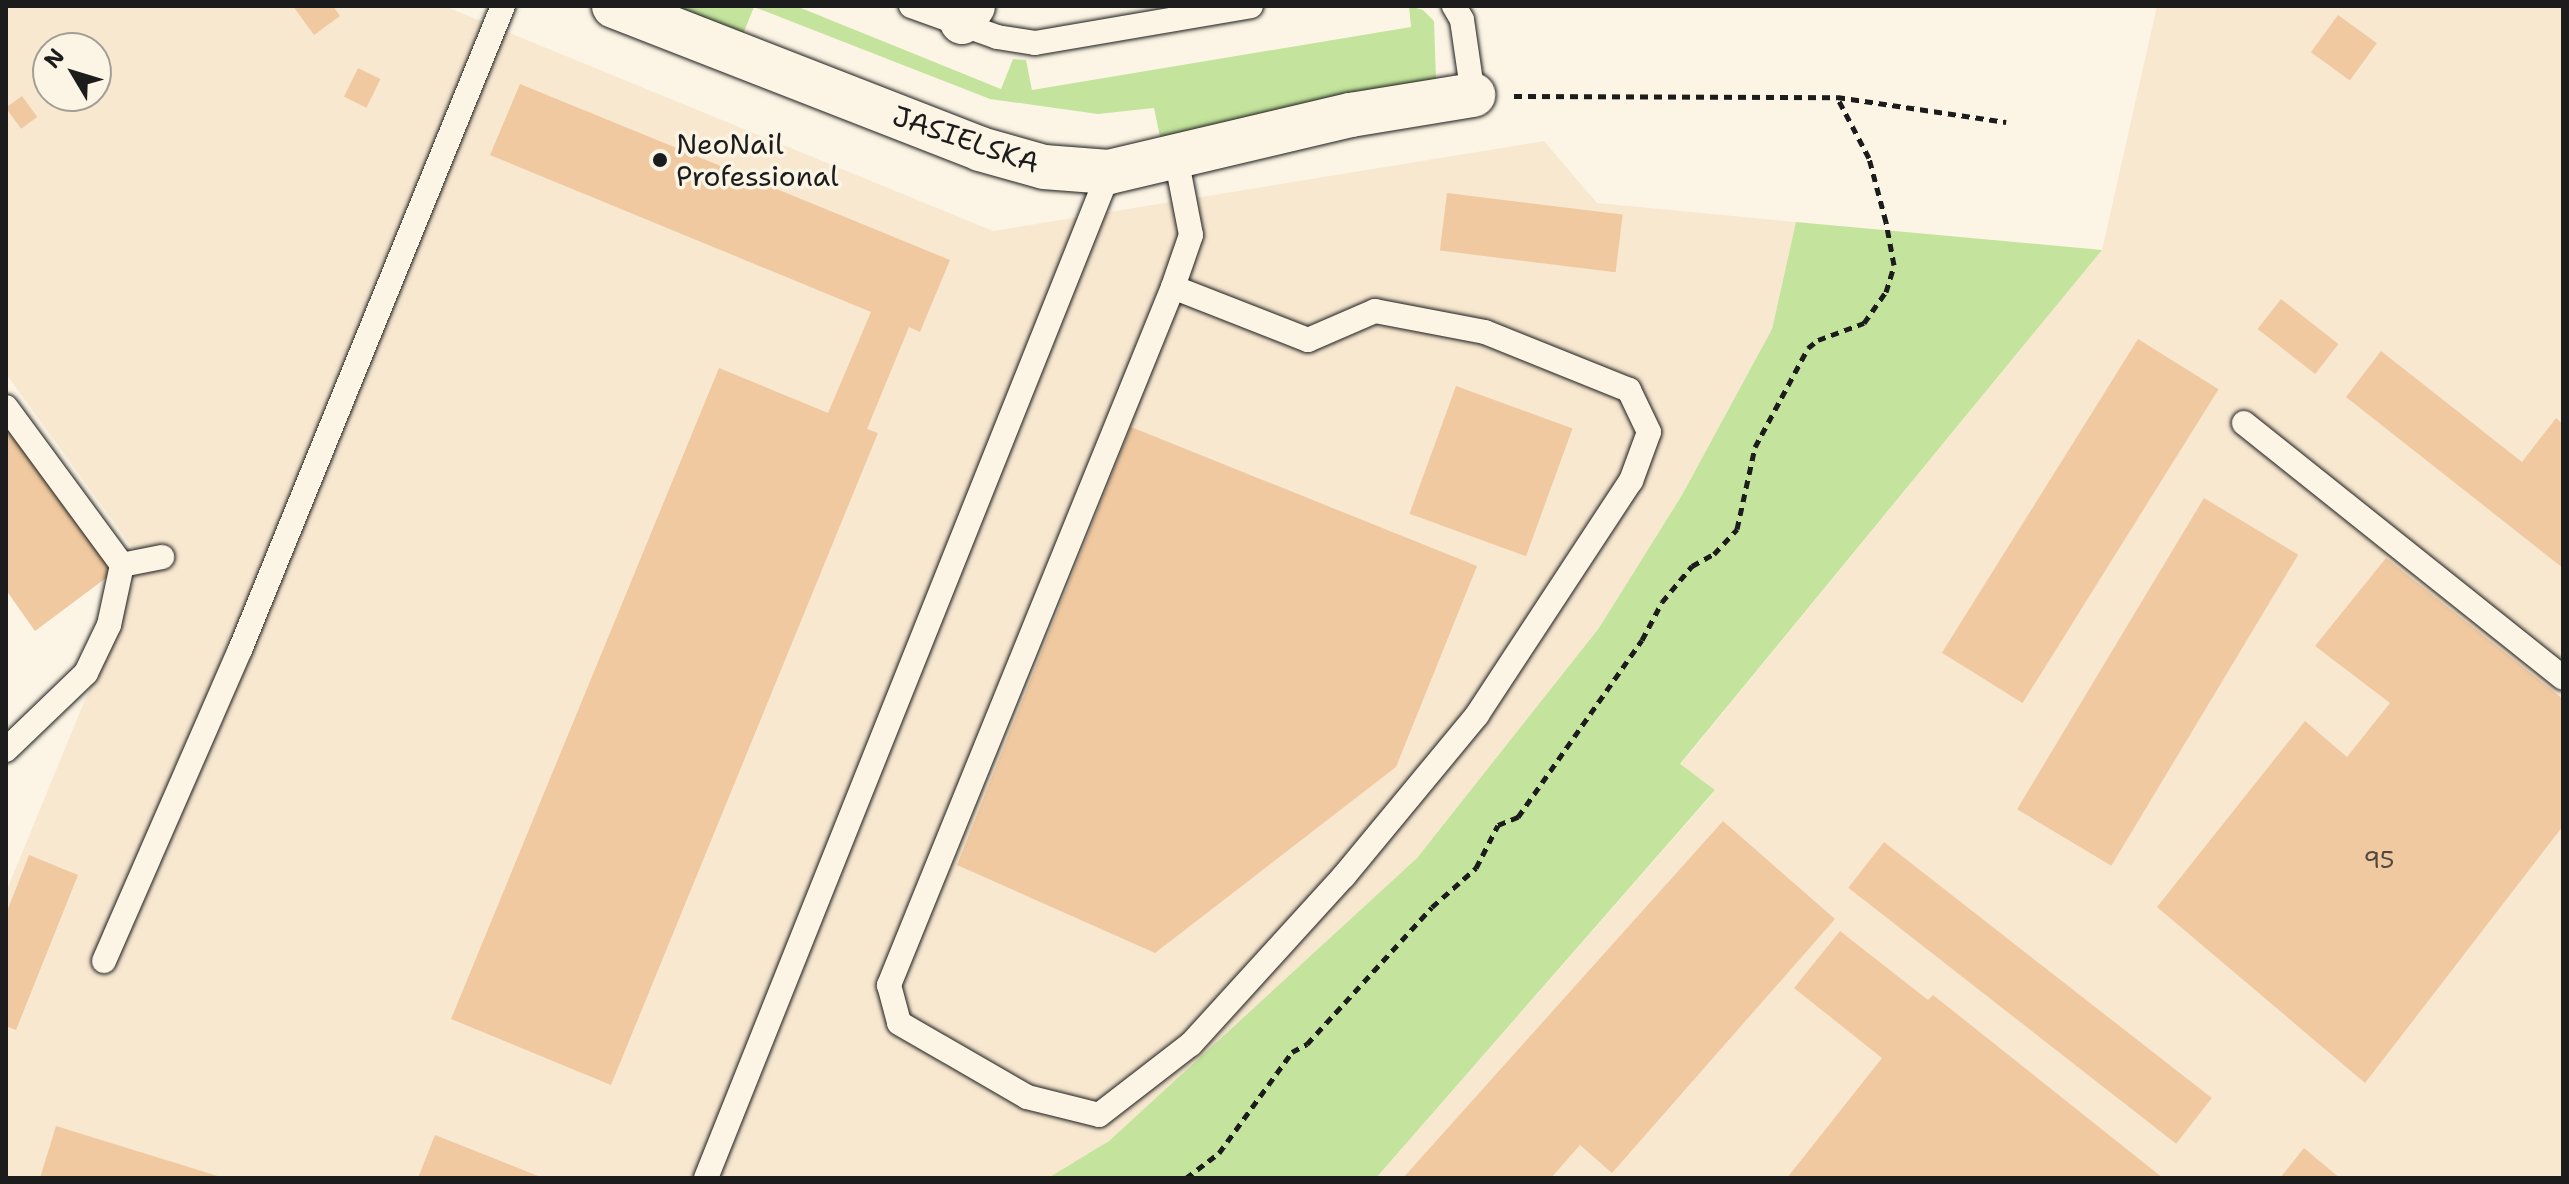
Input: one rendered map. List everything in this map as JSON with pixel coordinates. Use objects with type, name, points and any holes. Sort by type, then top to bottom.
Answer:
[{"type":"street","name":"JASIELSKA","points":[[614,6],[980,149],[1044,167],[1109,172],[1351,115],[1473,95]]},
{"type":"lane","points":[[104,961],[240,650],[503,6]]},
{"type":"lane","points":[[911,6],[967,14],[997,37],[1035,43],[1251,6]]},
{"type":"lane","points":[[1454,6],[1462,20],[1473,95]]},
{"type":"lane","points":[[1173,287],[1308,340],[1375,311],[1485,332],[1629,390],[1649,432],[1631,481],[1477,715],[1344,876],[1191,1044],[1099,1115],[1027,1097],[899,1023],[889,985],[1173,287],[1191,235],[1176,157]]},
{"type":"lane","points":[[706,1178],[1109,172]]},
{"type":"lane","points":[[6,407],[122,565],[109,625],[86,673],[6,750]]},
{"type":"lane","points":[[2244,423],[2563,678]]},
{"type":"lane","points":[[122,565],[162,557]]},
{"type":"path","points":[[1473,95],[1837,97],[2006,122]]},
{"type":"path","points":[[1186,1178],[1219,1153],[1292,1052],[1307,1044],[1432,907],[1476,868],[1498,825],[1518,817],[1642,640],[1662,602],[1692,566],[1714,554],[1737,529],[1755,447],[1808,348],[1818,340],[1864,323],[1886,292],[1894,265],[1886,222],[1869,158],[1837,97]]},
{"type":"shaded area","points":[[6,6],[444,6],[993,231],[1544,141],[1597,203],[1796,222],[1772,329],[1682,495],[1599,628],[1417,858],[1109,1141],[1048,1178],[6,1178],[6,892],[142,561],[6,374]]},
{"type":"shaded area","points":[[2157,6],[2563,6],[2563,1178],[1376,1178],[1715,791],[1680,765],[2102,250]]},
{"type":"green space","points":[[662,6],[796,6],[1001,89],[1013,59],[1026,60],[1032,90],[1411,27],[1409,6],[1423,10],[1434,21],[1436,79],[1160,137],[1154,108],[1098,114],[990,99],[754,7],[741,39]]},
{"type":"green space","points":[[1796,222],[2102,250],[1680,764],[1715,790],[1376,1178],[1048,1178],[1109,1141],[1417,858],[1599,628],[1682,495],[1772,329]]},
{"type":"building","points":[[293,6],[333,6],[340,16],[314,35]]},
{"type":"building","points":[[2338,15],[2377,43],[2350,80],[2311,52]]},
{"type":"building","points":[[358,68],[380,79],[366,108],[344,97]]},
{"type":"building","points":[[520,84],[950,260],[920,332],[909,327],[867,429],[878,433],[611,1085],[451,1019],[719,368],[828,413],[871,312],[490,155]]},
{"type":"building","points":[[22,96],[37,117],[21,129],[6,108]]},
{"type":"building","points":[[1447,193],[1623,215],[1616,272],[1440,251]]},
{"type":"building","points":[[2281,299],[2339,344],[2315,374],[2258,329]]},
{"type":"building","points":[[2138,339],[2219,389],[2022,703],[1942,653]]},
{"type":"building","points":[[2381,351],[2522,462],[2556,418],[2563,424],[2563,568],[2346,397]]},
{"type":"building","points":[[1456,386],[1573,428],[1526,556],[1409,514]]},
{"type":"building","points":[[6,424],[114,572],[35,631],[6,590]]},
{"type":"building","points":[[1131,427],[1477,566],[1396,767],[1155,953],[957,865]]},
{"type":"building","points":[[2204,498],[2298,555],[2111,866],[2017,809]]},
{"type":"building","points":[[2386,558],[2563,699],[2563,826],[2365,1083],[2157,907],[2305,721],[2347,757],[2390,703],[2315,646]]},
{"type":"building","points":[[1723,821],[1835,919],[1612,1173],[1580,1145],[1551,1178],[1403,1178]]},
{"type":"building","points":[[1884,842],[2212,1098],[2176,1144],[1848,888]]},
{"type":"building","points":[[29,855],[78,875],[16,1030],[6,1026],[6,914]]},
{"type":"building","points":[[1840,931],[1928,1000],[1933,995],[2163,1178],[1787,1178],[1882,1058],[1794,988]]},
{"type":"building","points":[[56,1126],[221,1177],[221,1178],[40,1178]]},
{"type":"building","points":[[435,1135],[543,1178],[418,1178]]},
{"type":"building","points":[[2304,1148],[2335,1174],[2340,1178],[2280,1178]]},
{"type":"place","name":"NeoNail Professional","points":[[660,160]]}]
